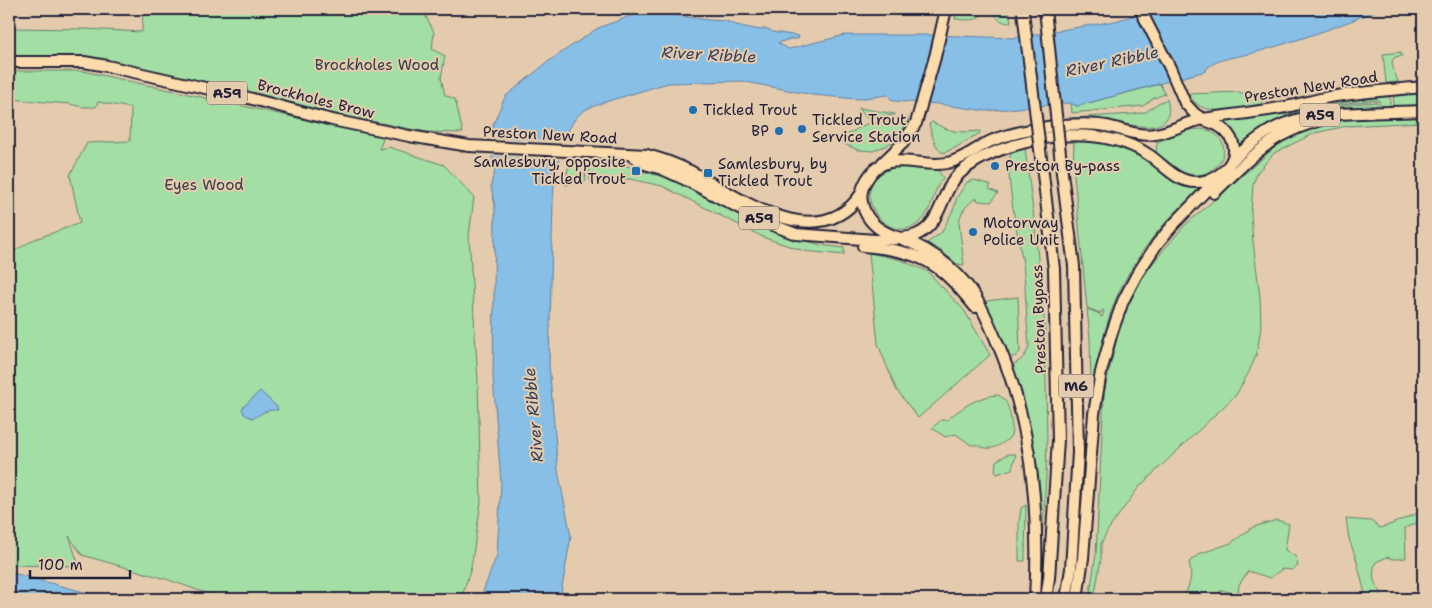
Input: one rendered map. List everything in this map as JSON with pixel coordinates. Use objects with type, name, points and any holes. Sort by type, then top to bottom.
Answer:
[{"type":"highway","name":"Preston New Road","points":[[469,146],[647,155],[677,165],[765,211],[787,219],[799,222],[813,222],[834,218],[848,209],[861,194],[869,174],[898,149],[911,131],[928,86],[946,9]]},
{"type":"highway","name":"M6","points":[[1045,9],[1074,266],[1078,452],[1071,569],[1066,599]]},
{"type":"highway","points":[[1077,599],[1083,558],[1094,414],[1101,372],[1112,332],[1123,301],[1136,276],[1157,244],[1230,165],[1233,156],[1233,146],[1229,134],[1220,126],[1204,119],[1187,106],[1140,9]]},
{"type":"highway","name":"Preston Bypass","points":[[1023,10],[1054,269],[1058,440],[1046,599]]},
{"type":"highway","name":"Brockholes Brow","points":[[9,62],[84,62],[107,66],[241,96],[332,120],[469,146]]},
{"type":"highway","name":"Preston New Road","points":[[882,164],[908,161],[933,164],[947,163],[960,159],[994,140],[1043,128],[1089,124],[1150,135],[1204,119],[1284,107],[1328,97],[1423,87]]},
{"type":"highway","name":"Preston New Road","points":[[1230,165],[1256,140],[1277,127],[1290,122],[1316,115],[1423,111]]},
{"type":"highway","points":[[1173,225],[1202,203],[1262,149],[1277,138],[1303,126],[1342,113]]},
{"type":"highway","points":[[901,238],[917,234],[931,224],[949,186],[959,173],[969,165],[1000,150],[1041,138],[1090,136],[1114,140],[1146,152],[1177,176],[1192,182],[1206,181],[1213,178],[1230,165]]},
{"type":"highway","name":"Preston New Road","points":[[629,155],[645,164],[662,169],[686,180],[764,221],[796,234],[875,240],[901,238]]},
{"type":"highway","points":[[861,194],[864,212],[875,226],[929,250],[951,268],[981,305],[992,330],[1011,376],[1024,428],[1033,477],[1036,526],[1035,599]]},
{"type":"highway","points":[[796,234],[822,242],[910,253],[933,265],[950,278],[961,289],[992,330]]},
{"type":"green space","name":"Brockholes Wood","points":[[143,9],[422,9],[434,32],[432,49],[445,56],[441,78],[445,95],[455,99],[463,133],[427,132],[410,129],[84,62],[9,56],[9,28],[142,32]]},
{"type":"green space","points":[[957,9],[984,9],[980,17],[968,20],[955,19]]},
{"type":"green space","points":[[993,9],[1009,9],[1011,23],[999,19]]},
{"type":"green space","points":[[1401,52],[1402,56],[1395,57],[1392,61],[1398,82],[1386,83],[1383,54]]},
{"type":"green space","name":"Eyes Wood","points":[[9,71],[83,71],[384,137],[379,149],[389,147],[444,165],[474,197],[469,236],[478,382],[481,502],[471,568],[461,599],[223,599],[166,579],[82,555],[69,536],[79,566],[9,565],[9,254],[35,239],[80,223],[70,175],[87,143],[130,141],[131,108],[98,102],[96,107],[82,107],[70,104],[9,99]]},
{"type":"green space","points":[[1160,84],[1165,94],[1154,98],[1143,106],[1072,113],[1071,103],[1077,106]]},
{"type":"green space","points":[[1239,92],[1263,100],[1261,104],[1242,108],[1211,110],[1195,102],[1189,94]]},
{"type":"green space","points":[[1423,92],[1423,105],[1393,106],[1394,95]]},
{"type":"green space","points":[[1390,95],[1390,106],[1380,106],[1379,100],[1324,105],[1286,113],[1286,111],[1322,103]]},
{"type":"green space","points":[[1167,99],[1169,112],[1165,121],[1158,125],[1136,126],[1112,121],[1071,120],[1071,118],[1146,112]]},
{"type":"green space","points":[[1377,102],[1377,106],[1343,107],[1302,114],[1239,148],[1234,134],[1223,122],[1282,111],[1283,115],[1329,106]]},
{"type":"green space","points":[[859,108],[895,114],[895,115],[866,118]]},
{"type":"green space","points":[[1423,117],[1423,122],[1347,126],[1315,133],[1274,153],[1257,173],[1253,185],[1251,213],[1260,297],[1261,326],[1257,353],[1236,395],[1139,487],[1108,530],[1101,544],[1101,559],[1094,599],[1089,599],[1096,554],[1104,393],[1118,333],[1140,279],[1184,226],[1280,143],[1302,131],[1349,119]]},
{"type":"green space","points":[[909,119],[897,139],[873,151],[858,150],[840,142],[841,138],[866,124]]},
{"type":"green space","points":[[932,122],[955,131],[980,131],[980,133],[943,153],[935,144],[932,136],[929,124]]},
{"type":"green space","points":[[1201,129],[1212,132],[1223,145],[1224,152],[1221,160],[1210,171],[1202,174],[1188,174],[1178,170],[1166,160],[1156,155],[1157,142],[1189,130]]},
{"type":"green space","points":[[1074,142],[1091,142],[1117,146],[1145,157],[1201,186],[1158,231],[1128,274],[1109,319],[1092,387],[1087,309],[1100,314],[1102,317],[1104,311],[1102,310],[1101,313],[1087,308],[1073,165]]},
{"type":"green space","points":[[1025,148],[1045,328],[1047,439],[1042,543],[1037,475],[1031,438],[1011,365],[1023,358],[1029,345],[1023,264],[1009,175],[1011,154]]},
{"type":"green space","points":[[589,163],[618,163],[648,173],[679,180],[800,239],[821,245],[844,248],[844,255],[804,251],[765,238],[662,186],[630,179],[590,181]]},
{"type":"green space","points":[[578,166],[585,169],[586,181],[565,185],[568,168]]},
{"type":"green space","points":[[905,166],[938,170],[943,178],[939,183],[928,212],[920,222],[906,229],[893,227],[881,220],[873,208],[869,195],[873,182],[884,172]]},
{"type":"green space","points":[[974,180],[991,185],[989,189],[998,193],[991,202],[978,201],[977,198],[962,212],[959,223],[964,265],[957,264],[940,250],[927,243],[942,232],[954,208],[957,197],[967,182]]},
{"type":"green space","points":[[869,253],[898,259],[927,271],[964,310],[990,355],[918,418],[896,389],[878,344]]},
{"type":"green space","points":[[1018,297],[1020,352],[1016,356],[1008,358],[989,316],[986,301]]},
{"type":"green space","points":[[998,395],[1005,400],[1007,405],[1012,432],[1006,441],[998,446],[988,448],[971,445],[956,434],[945,437],[932,428],[941,420],[947,420],[970,403]]},
{"type":"green space","points":[[1008,454],[1016,454],[1012,469],[997,474],[995,470],[996,461]]},
{"type":"green space","points":[[1026,505],[1025,561],[1019,561],[1019,522],[1021,508]]},
{"type":"green space","points":[[1423,511],[1423,520],[1405,528],[1406,558],[1395,559],[1387,557],[1376,562],[1374,578],[1381,592],[1381,599],[1368,599],[1349,539],[1346,519],[1371,521],[1380,528]]},
{"type":"green space","points":[[1277,520],[1289,524],[1285,550],[1296,557],[1298,566],[1292,570],[1282,569],[1270,578],[1248,571],[1239,585],[1238,595],[1222,590],[1211,599],[1182,599],[1190,581],[1189,562],[1199,554],[1231,543],[1253,527]]},
{"type":"water","name":"River Ribble","points":[[1156,9],[1380,9],[1304,38],[1212,64],[1206,71],[1077,106],[1070,103],[986,111],[938,104],[893,101],[887,95],[857,99],[813,95],[741,81],[668,83],[602,103],[579,114],[563,141],[554,185],[553,201],[549,364],[558,471],[571,536],[561,593],[558,599],[480,599],[497,555],[501,483],[493,377],[495,206],[491,187],[495,171],[492,157],[492,127],[506,96],[549,61],[598,28],[644,11],[726,21],[760,30],[764,28],[772,32],[799,36],[798,39],[790,39],[778,43],[789,49],[845,35],[933,35],[1013,38],[1115,21]]},
{"type":"water","points":[[260,391],[278,410],[266,411],[253,418],[244,414],[242,408]]},
{"type":"water","points":[[9,572],[110,599],[9,599]]},
{"type":"pier","points":[[491,137],[567,141],[562,160],[489,156]]},
{"type":"place","name":"Tickled Trout","points":[[693,110]]},
{"type":"place","name":"Tickled Trout Service Station","points":[[802,129]]},
{"type":"place","name":"BP","points":[[779,131]]},
{"type":"place","name":"Preston By-pass","points":[[995,166]]},
{"type":"place","name":"Samlesbury, opposite Tickled Trout","points":[[636,171]]},
{"type":"place","name":"Samlesbury, by Tickled Trout","points":[[708,173]]},
{"type":"place","name":"Motorway Police Unit","points":[[973,232]]}]
